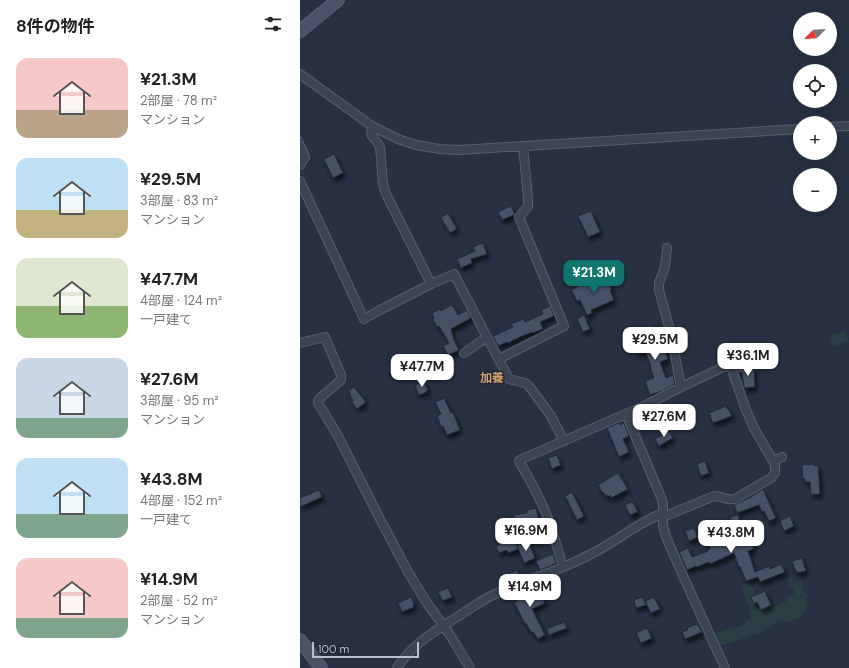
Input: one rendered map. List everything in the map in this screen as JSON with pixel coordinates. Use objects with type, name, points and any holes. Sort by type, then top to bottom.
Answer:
[{"type":"main road","points":[[300,31],[338,0]]},
{"type":"main road","points":[[300,640],[321,668]]},
{"type":"street","points":[[300,74],[372,126],[398,140],[440,149],[459,150],[793,129]]},
{"type":"street","points":[[372,126],[371,134],[380,147],[386,194],[431,284]]},
{"type":"street","points":[[837,127],[849,126]]},
{"type":"street","points":[[300,146],[305,156],[300,165]]},
{"type":"street","points":[[499,359],[564,326],[519,217],[526,210],[528,202],[523,146]]},
{"type":"street","points":[[300,181],[364,320],[380,310],[454,274],[510,379],[525,382],[529,386],[551,416],[564,441]]},
{"type":"street","points":[[667,248],[665,267],[659,283],[659,290],[671,334],[681,387]]},
{"type":"street","points":[[300,343],[325,337],[341,375],[341,380],[320,398],[318,403],[338,436],[408,572],[427,603],[444,625],[470,668]]},
{"type":"street","points":[[464,353],[487,337]]},
{"type":"street","points":[[563,567],[558,547],[542,504],[537,492],[519,461],[650,403],[730,364],[756,361]]},
{"type":"street","points":[[397,668],[414,646],[444,625],[492,596],[592,554],[655,516],[663,515],[714,496],[731,500],[735,499],[774,476],[775,470],[773,461],[746,410],[730,364]]},
{"type":"street","points":[[626,414],[660,492],[663,524],[666,537],[725,668]]},
{"type":"street","points":[[773,461],[782,458]]},
{"type":"green space","points":[[845,331],[849,342],[833,346],[830,335]]},
{"type":"green space","points":[[787,578],[792,578],[795,583],[801,581],[804,588],[802,591],[808,595],[806,599],[808,605],[801,617],[787,622],[780,620],[763,632],[720,646],[717,644],[714,635],[716,633],[743,625],[751,619],[749,613],[750,606],[744,597],[742,586],[748,584],[753,587],[754,591],[751,596],[753,602],[761,610],[771,605],[773,607],[786,602],[785,598],[793,595],[794,590],[787,584],[789,583]]},
{"type":"building","points":[[334,154],[343,173],[333,178],[324,159]]},
{"type":"building","points":[[511,206],[515,214],[502,220],[498,212]]},
{"type":"building","points":[[591,211],[600,232],[588,237],[578,216]]},
{"type":"building","points":[[448,213],[457,229],[450,233],[441,218]]},
{"type":"building","points":[[483,243],[487,254],[471,259],[472,263],[461,268],[457,259],[475,251],[473,247]]},
{"type":"building","points":[[601,276],[604,281],[607,279],[612,289],[610,290],[614,300],[591,310],[592,313],[587,315],[580,300],[577,301],[571,290]]},
{"type":"building","points":[[451,305],[458,315],[467,310],[471,318],[451,329],[459,350],[448,355],[443,346],[449,343],[439,326],[437,327],[432,313],[440,309],[441,311]]},
{"type":"building","points":[[550,306],[554,316],[540,322],[543,329],[498,346],[493,336],[513,327],[511,324],[524,319],[525,322],[543,314],[541,310]]},
{"type":"building","points":[[584,315],[590,329],[583,332],[577,319]]},
{"type":"building","points":[[652,325],[658,343],[662,342],[668,359],[660,362],[666,378],[673,375],[675,384],[650,395],[645,381],[654,378],[651,366],[645,351],[638,354],[635,348],[645,344],[640,329]]},
{"type":"building","points":[[754,367],[755,387],[744,388],[742,372],[739,373],[737,369]]},
{"type":"building","points":[[424,381],[428,390],[426,391],[427,392],[419,395],[415,385]]},
{"type":"building","points":[[354,387],[366,402],[357,409],[352,402],[353,400],[348,391]]},
{"type":"building","points":[[444,398],[451,413],[453,412],[460,430],[447,435],[443,426],[441,427],[437,416],[441,414],[435,402]]},
{"type":"building","points":[[726,406],[732,416],[713,423],[709,413]]},
{"type":"building","points":[[619,423],[620,425],[624,423],[629,436],[623,439],[629,452],[619,457],[607,428]]},
{"type":"building","points":[[669,431],[673,438],[659,446],[655,439]]},
{"type":"building","points":[[557,455],[561,465],[552,469],[548,458]]},
{"type":"building","points":[[705,461],[709,473],[701,476],[697,464]]},
{"type":"building","points":[[814,464],[814,466],[818,465],[820,494],[811,495],[810,482],[805,482],[805,479],[803,479],[802,465]]},
{"type":"building","points":[[618,473],[628,489],[611,498],[610,495],[608,497],[602,492],[598,485]]},
{"type":"building","points":[[763,489],[776,518],[769,521],[759,505],[737,513],[734,505],[753,496]]},
{"type":"building","points":[[319,490],[322,497],[300,507],[300,498]]},
{"type":"building","points":[[572,492],[584,516],[577,520],[565,496]]},
{"type":"building","points":[[633,502],[638,512],[630,515],[625,505]]},
{"type":"building","points":[[536,508],[540,524],[516,527],[514,515],[527,513],[527,510]]},
{"type":"building","points":[[738,515],[741,525],[743,524],[748,543],[752,542],[754,549],[748,551],[755,572],[769,566],[770,569],[781,564],[785,572],[760,582],[758,577],[746,581],[734,553],[710,564],[709,562],[687,570],[679,552],[688,548],[692,557],[708,551],[707,550],[710,549],[705,536],[716,531],[721,543],[734,538],[730,519],[731,517]]},
{"type":"building","points":[[790,516],[794,526],[784,531],[780,521]]},
{"type":"building","points":[[544,528],[545,537],[530,540],[529,532]]},
{"type":"building","points":[[694,528],[698,537],[689,541],[685,531]]},
{"type":"building","points":[[514,538],[518,549],[508,553],[507,550],[499,553],[496,546]]},
{"type":"building","points":[[528,541],[535,558],[524,563],[517,545]]},
{"type":"building","points":[[553,554],[556,563],[540,570],[536,561]]},
{"type":"building","points":[[802,558],[806,571],[797,573],[792,561]]},
{"type":"building","points":[[517,570],[520,578],[510,582],[507,574]]},
{"type":"building","points":[[537,585],[545,603],[532,609],[545,635],[538,639],[533,632],[531,632],[526,623],[525,624],[514,602],[517,601],[513,593],[524,591]]},
{"type":"building","points":[[448,588],[452,597],[443,601],[438,592]]},
{"type":"building","points":[[765,591],[771,605],[761,610],[757,602],[754,604],[751,597]]},
{"type":"building","points":[[411,597],[414,607],[402,612],[398,603]]},
{"type":"building","points":[[643,597],[646,605],[636,608],[634,600]]},
{"type":"building","points":[[654,597],[660,609],[651,613],[645,601]]},
{"type":"building","points":[[564,622],[567,628],[549,635],[547,629]]},
{"type":"building","points":[[697,624],[702,632],[685,639],[682,632]]},
{"type":"building","points":[[647,628],[652,638],[641,643],[636,633]]},
{"type":"waterway","points":[[300,136],[308,153]]},
{"type":"district","name":"加養","points":[[492,378]]}]
